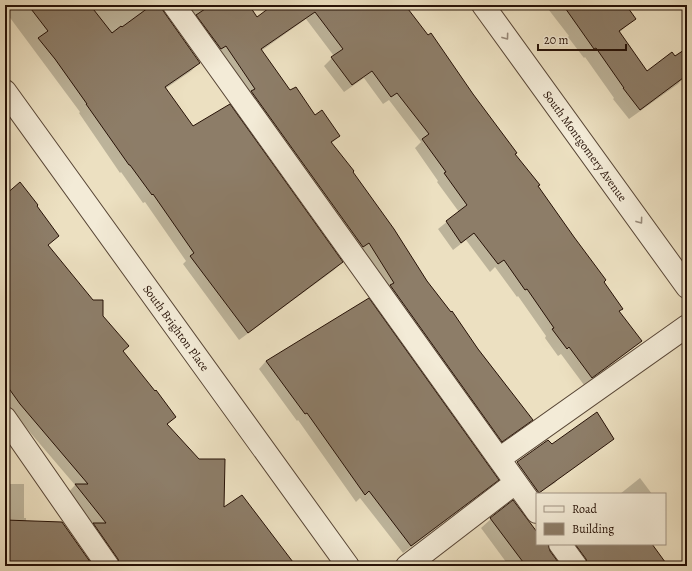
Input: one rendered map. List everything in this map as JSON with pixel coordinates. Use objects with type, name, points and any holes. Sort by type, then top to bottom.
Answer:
[{"type":"street","points":[[174,5],[536,511]]},
{"type":"street","name":"South Montgomery Avenue","points":[[483,5],[687,286]]},
{"type":"street","name":"South Brighton Place","points":[[5,91],[348,566]]},
{"type":"street","points":[[499,459],[687,326]]},
{"type":"street","points":[[5,418],[108,566]]},
{"type":"street","points":[[407,566],[516,483]]},
{"type":"street","points":[[561,545],[576,566]]},
{"type":"building","points":[[28,5],[90,5],[112,33],[152,5],[160,5],[200,63],[165,87],[193,126],[230,104],[343,262],[248,333],[190,256],[194,253],[153,194],[152,195],[129,165],[55,59],[38,38],[48,31]]},
{"type":"building","points":[[211,5],[249,5],[257,17],[273,5],[405,5],[428,35],[431,33],[473,94],[517,153],[515,154],[540,185],[538,186],[606,280],[604,282],[623,309],[619,311],[642,341],[592,378],[569,347],[567,349],[552,329],[554,328],[527,289],[525,290],[504,260],[498,264],[474,233],[461,243],[446,221],[467,205],[444,173],[446,172],[422,139],[429,134],[397,93],[391,97],[372,71],[352,85],[331,57],[343,49],[315,12],[261,49],[290,90],[296,87],[315,115],[322,110],[340,136],[331,142],[354,171],[353,172],[394,229],[427,281],[451,312],[452,311],[478,349],[533,420],[502,442],[390,285],[394,283],[369,243],[363,247],[251,91],[255,89],[226,46],[221,49],[196,15]]},
{"type":"building","points":[[563,5],[626,5],[636,19],[619,31],[647,71],[672,52],[675,56],[687,48],[687,75],[640,110]]},
{"type":"building","points":[[20,182],[59,236],[48,245],[93,300],[103,300],[103,316],[129,346],[123,351],[155,391],[156,390],[176,417],[167,424],[199,459],[225,459],[224,507],[242,495],[296,566],[120,566],[118,559],[93,523],[106,523],[75,484],[88,484],[20,404],[5,383],[5,195]]},
{"type":"building","points":[[369,298],[499,480],[411,546],[369,491],[365,495],[307,413],[305,414],[266,361]]},
{"type":"building","points":[[597,412],[614,439],[539,493],[517,462],[548,440],[552,444]]},
{"type":"building","points":[[513,500],[536,531],[536,545],[548,545],[550,551],[561,566],[526,566],[490,518]]},
{"type":"building","points":[[5,520],[62,522],[93,566],[5,566]]},
{"type":"building","points":[[576,545],[653,545],[668,566],[588,566],[586,559]]}]
